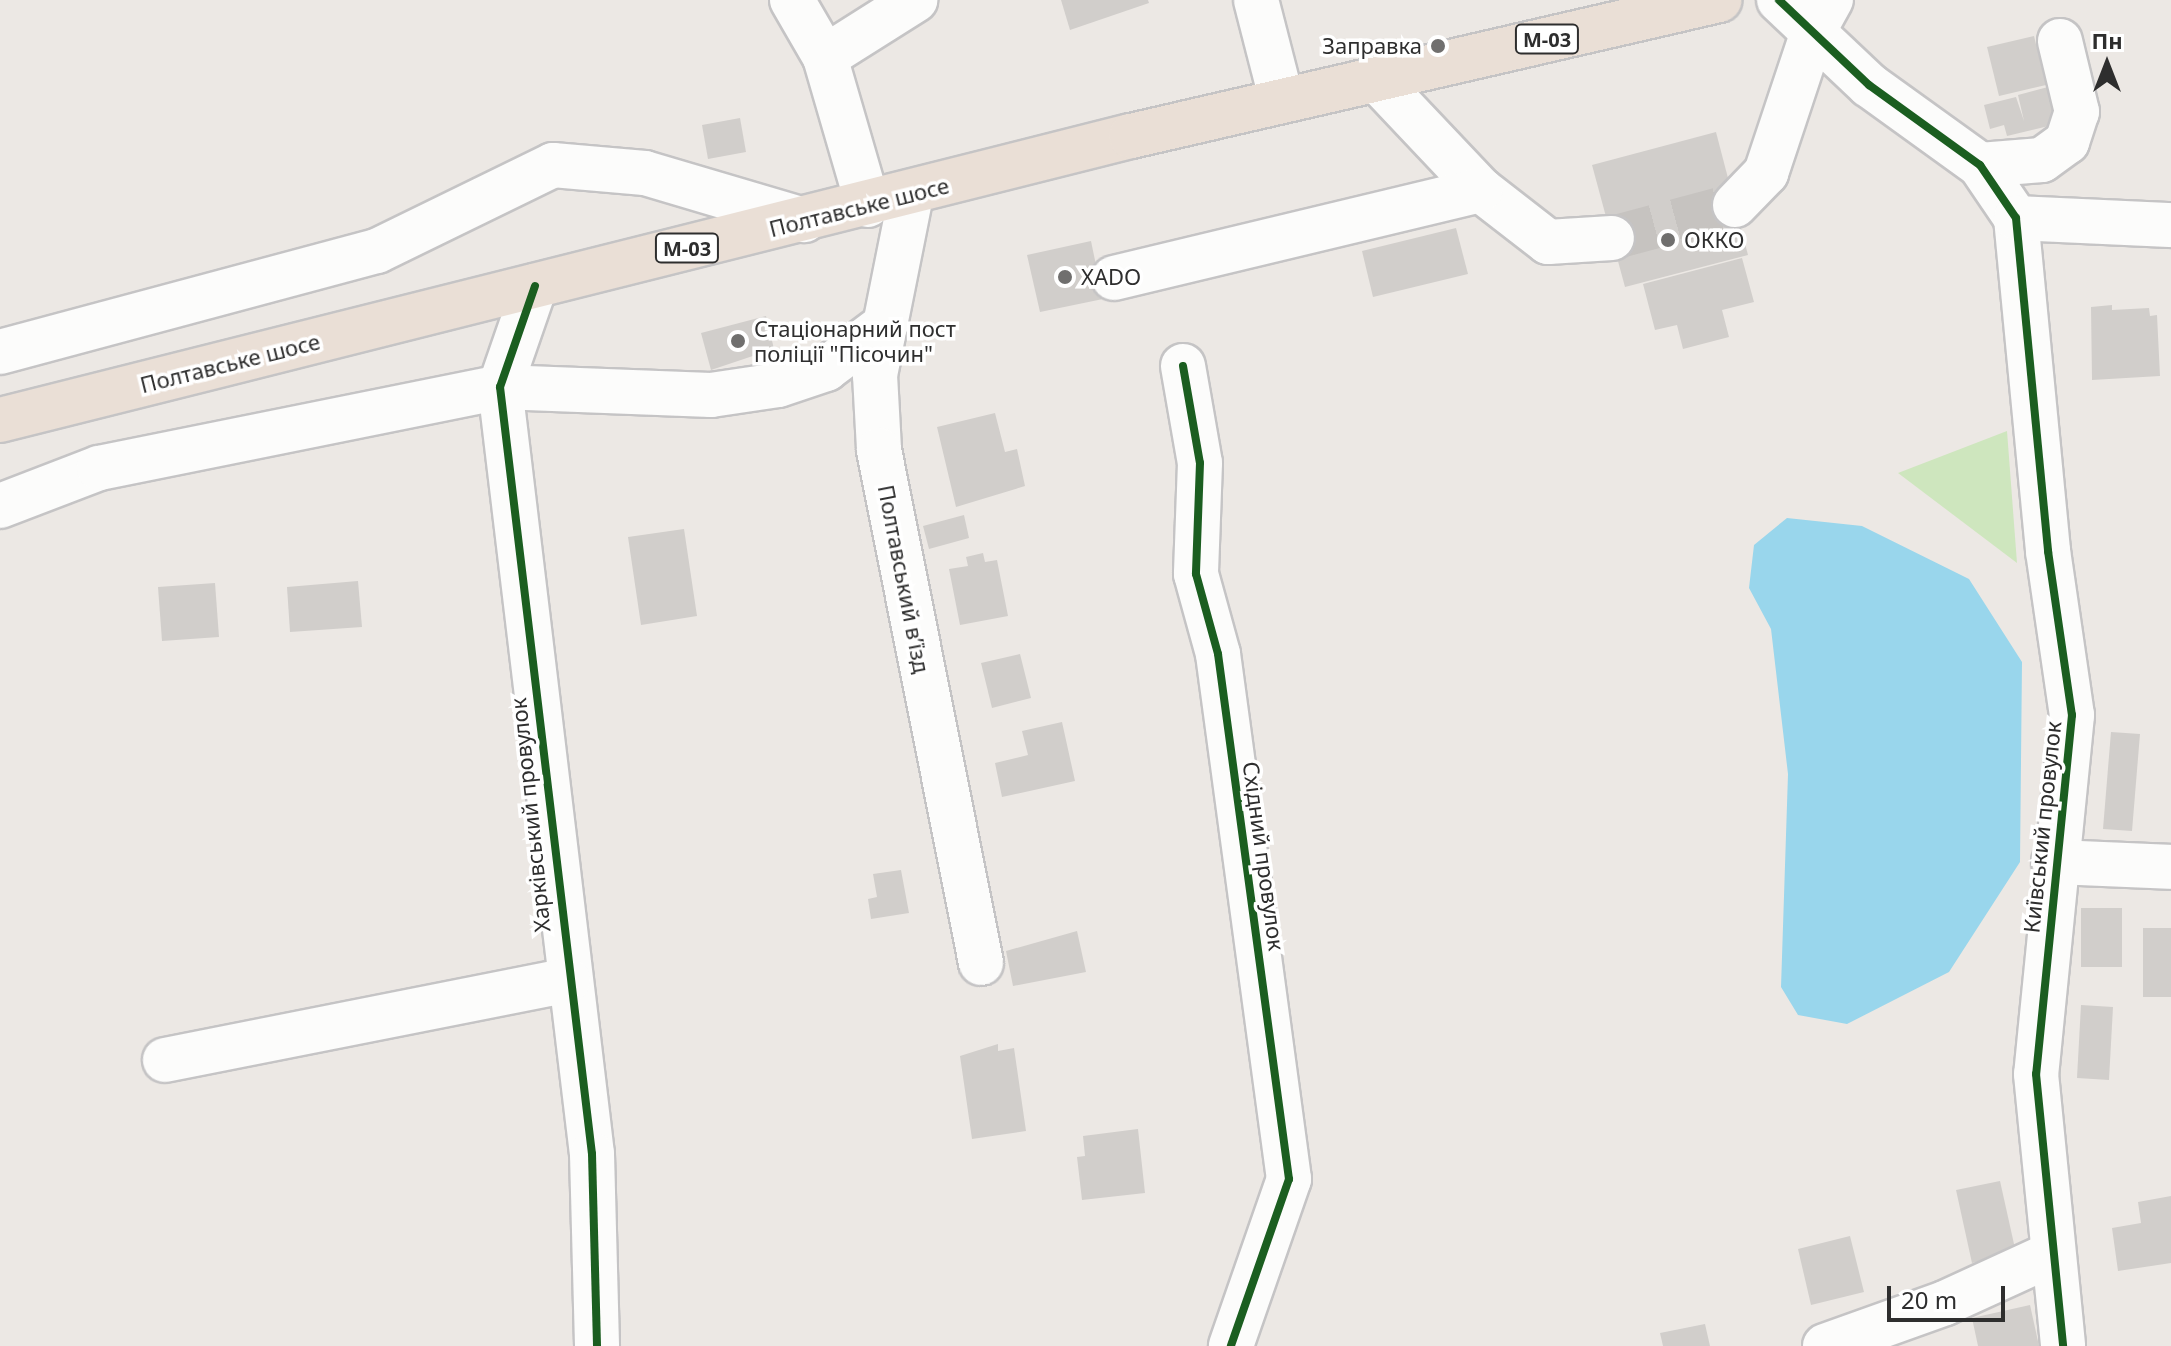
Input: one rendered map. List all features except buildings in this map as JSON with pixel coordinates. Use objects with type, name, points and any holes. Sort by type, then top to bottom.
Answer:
[{"type":"highway","name":"Полтавське шосе","points":[[0,420],[1375,78],[1719,0]]},
{"type":"street","points":[[792,0],[825,57],[868,205]]},
{"type":"street","points":[[825,57],[915,0]]},
{"type":"street","points":[[1256,0],[1282,101]]},
{"type":"street","points":[[1779,0],[1822,16],[1879,93],[1980,165],[2016,218],[2171,225]]},
{"type":"street","points":[[1735,205],[1766,173],[1822,16]]},
{"type":"street","points":[[1980,165],[2042,160],[2067,142],[2077,112],[2060,41]]},
{"type":"street","points":[[1375,78],[1481,190],[1548,242],[1612,238]]},
{"type":"street","points":[[0,352],[377,251],[553,165],[645,173],[804,220]]},
{"type":"street","points":[[1114,278],[1481,190]]},
{"type":"street","name":"Полтавський в’їзд","points":[[911,195],[875,375],[879,450],[981,963]]},
{"type":"street","name":"Київський провулок","points":[[2016,218],[2048,551],[2072,715],[2054,862],[2036,1074],[2050,1255],[2063,1346]]},
{"type":"street","name":"Харківський провулок","points":[[535,286],[500,387],[568,980],[592,1154],[597,1346]]},
{"type":"street","points":[[0,506],[99,468],[500,387],[711,395],[778,385],[826,369],[886,324]]},
{"type":"street","name":"Східний провулок","points":[[1183,366],[1200,463],[1196,574],[1218,654],[1289,1179],[1231,1346]]},
{"type":"street","points":[[2054,862],[2171,867]]},
{"type":"street","points":[[165,1060],[568,980]]},
{"type":"street","points":[[1825,1346],[1945,1303],[2050,1255]]},
{"type":"green space","points":[[2007,431],[2017,563],[1898,473]]},
{"type":"water","points":[[1787,518],[1862,526],[1969,579],[2022,662],[2020,862],[1949,972],[1847,1024],[1798,1015],[1781,987],[1788,774],[1771,629],[1749,588],[1754,545]]},
{"type":"tunnel","points":[[1612,238],[1735,205]]},
{"type":"cycle path","points":[[1779,0],[1869,85],[1980,165],[2016,218],[2048,551],[2072,715],[2036,1074],[2063,1346]]},
{"type":"cycle path","points":[[535,286],[500,387],[592,1154],[597,1346]]},
{"type":"cycle path","points":[[1183,366],[1200,463],[1196,574],[1218,654],[1289,1179],[1231,1346]]},
{"type":"place","name":"Заправка","points":[[1438,46]]},
{"type":"place","name":"ОККО","points":[[1668,240]]},
{"type":"place","name":"XADO","points":[[1065,277]]},
{"type":"place","name":"Стаціонарний пост поліції \"Пісочин\"","points":[[738,341]]}]
